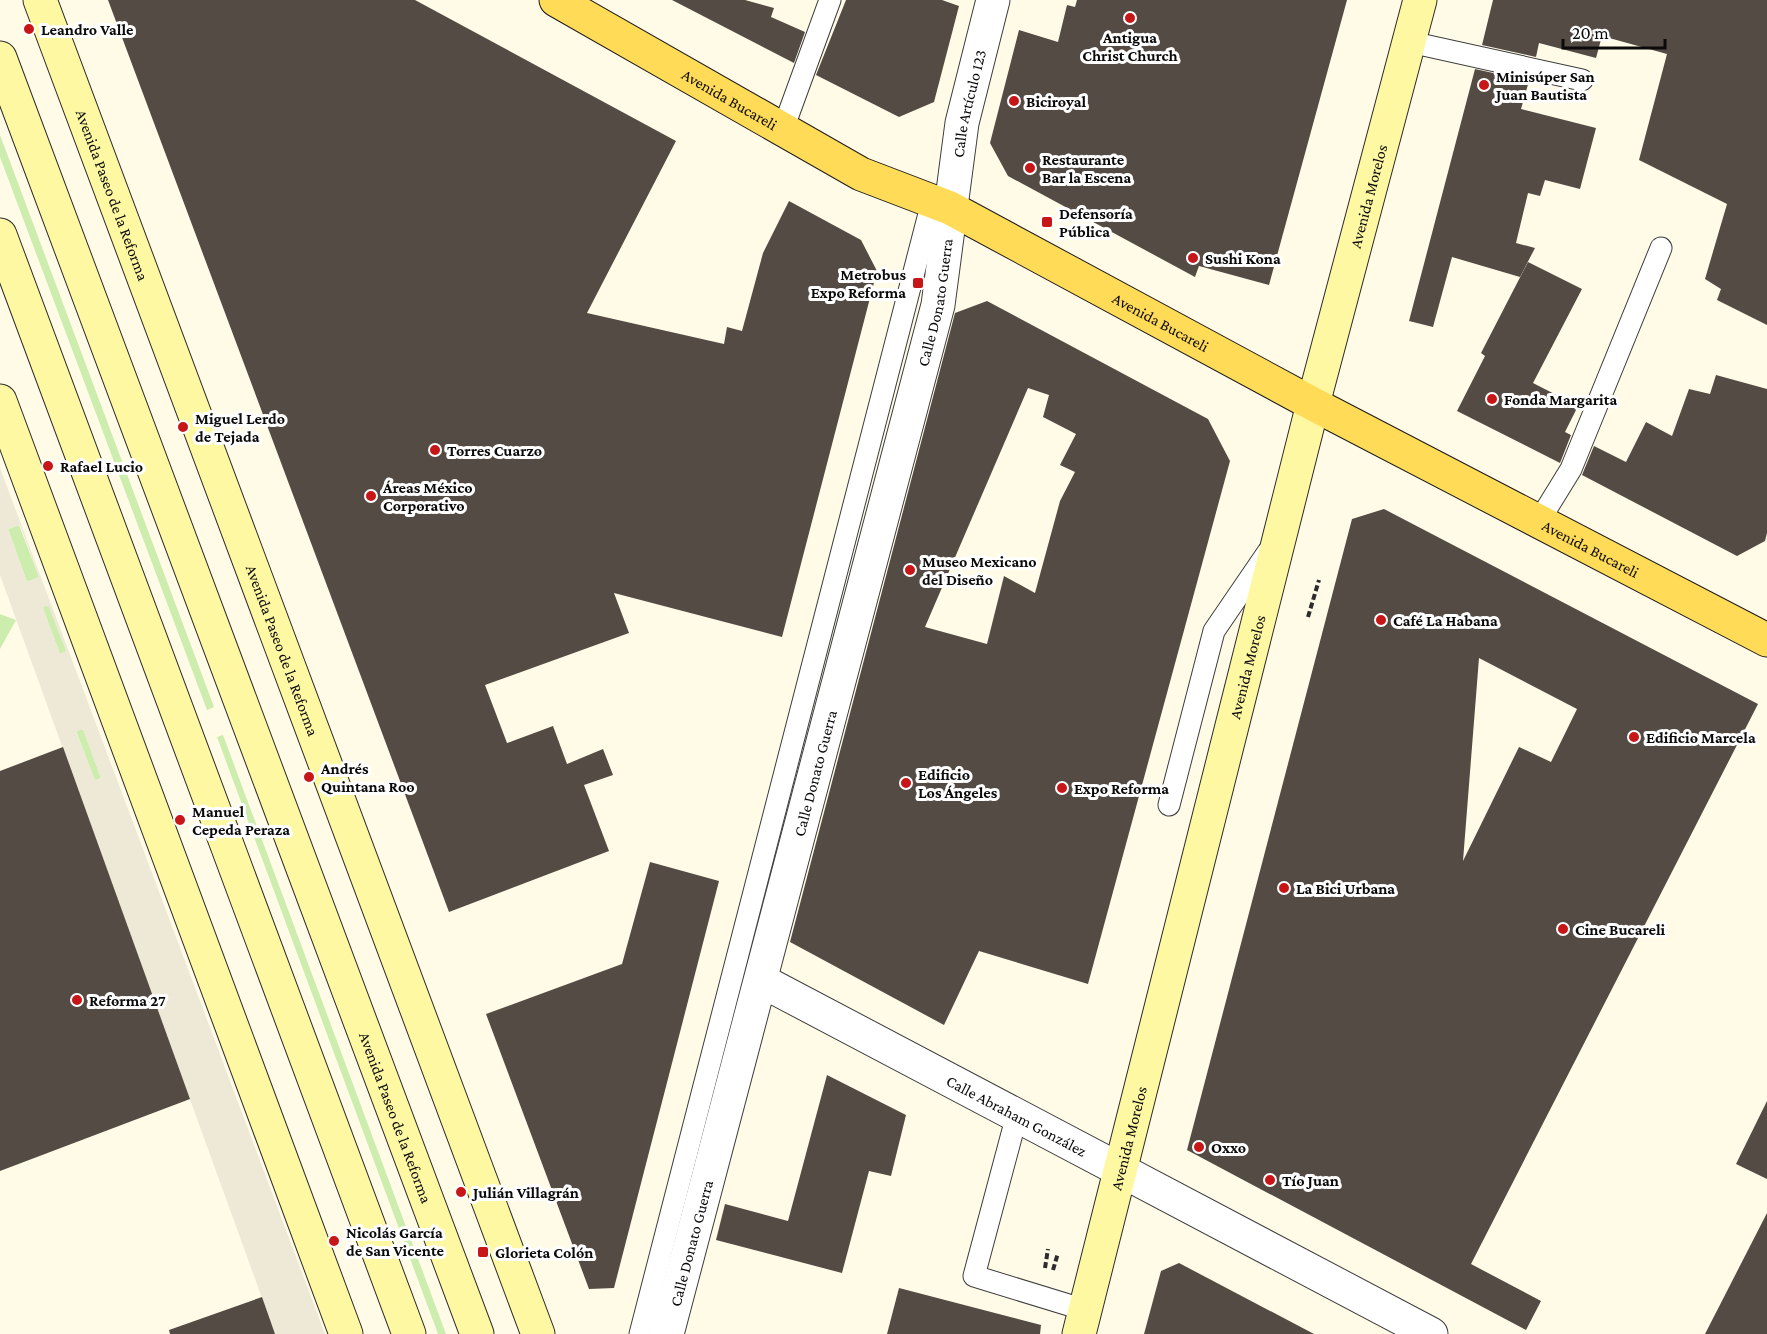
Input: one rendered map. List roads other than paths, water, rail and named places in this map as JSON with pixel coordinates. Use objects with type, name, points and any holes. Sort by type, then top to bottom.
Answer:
[{"type":"main road","name":"Avenida Paseo de la Reforma","points":[[40,0],[538,1334]]},
{"type":"main road","name":"Avenida Bucareli","points":[[556,0],[861,174],[941,205],[1313,404],[1767,640]]},
{"type":"main road","name":"Avenida Morelos","points":[[1082,1322],[1313,404],[1420,0]]},
{"type":"main road","name":"Avenida Paseo de la Reforma","points":[[0,58],[477,1334]]},
{"type":"main road","points":[[0,235],[409,1334]]},
{"type":"main road","points":[[0,401],[346,1334]]},
{"type":"street","name":"Calle Artículo 123","points":[[941,205],[993,0]]},
{"type":"street","name":"Calle Donato Guerra","points":[[667,1334],[762,981],[938,305],[941,205]]},
{"type":"street","name":"Calle Abraham González","points":[[762,981],[1431,1334]]},
{"type":"lane","points":[[783,129],[830,0]]},
{"type":"lane","points":[[1410,42],[1582,80]]},
{"type":"lane","points":[[640,1334],[941,205]]},
{"type":"lane","points":[[1539,521],[1571,469],[1661,248]]},
{"type":"lane","points":[[1169,805],[1214,631],[1280,534]]},
{"type":"lane","points":[[1017,1115],[974,1276],[1082,1322]]},
{"type":"place","name":"Antigua Christ Church","points":[[1130,18]]},
{"type":"place","name":"Leandro Valle","points":[[29,29]]},
{"type":"place","name":"Minisúper San Juan Bautista","points":[[1484,85]]},
{"type":"place","name":"Biciroyal","points":[[1014,101]]},
{"type":"place","name":"Restaurante Bar la Escena","points":[[1030,168]]},
{"type":"place","name":"Defensoría Pública","points":[[1047,222]]},
{"type":"place","name":"Sushi Kona","points":[[1193,258]]},
{"type":"place","name":"Metrobus Expo Reforma","points":[[918,283]]},
{"type":"place","name":"Fonda Margarita","points":[[1492,399]]},
{"type":"place","name":"Miguel Lerdo de Tejada","points":[[183,427]]},
{"type":"place","name":"Torres Cuarzo","points":[[435,450]]},
{"type":"place","name":"Rafael Lucio","points":[[48,466]]},
{"type":"place","name":"Áreas México Corporativo","points":[[371,496]]},
{"type":"place","name":"Museo Mexicano del Diseño","points":[[910,570]]},
{"type":"place","name":"Café La Habana","points":[[1381,620]]},
{"type":"place","name":"Edificio Marcela","points":[[1634,737]]},
{"type":"place","name":"Andrés Quintana Roo","points":[[309,777]]},
{"type":"place","name":"Edificio Los Ángeles","points":[[906,783]]},
{"type":"place","name":"Expo Reforma","points":[[1062,788]]},
{"type":"place","name":"Manuel Cepeda Peraza","points":[[180,820]]},
{"type":"place","name":"La Bici Urbana","points":[[1284,888]]},
{"type":"place","name":"Cine Bucareli","points":[[1563,929]]},
{"type":"place","name":"Reforma 27","points":[[77,1000]]},
{"type":"place","name":"Oxxo","points":[[1199,1147]]},
{"type":"place","name":"Tío Juan","points":[[1270,1180]]},
{"type":"place","name":"Julián Villagrán","points":[[461,1192]]},
{"type":"place","name":"Nicolás García de San Vicente","points":[[334,1241]]},
{"type":"place","name":"Glorieta Colón","points":[[483,1252]]}]
